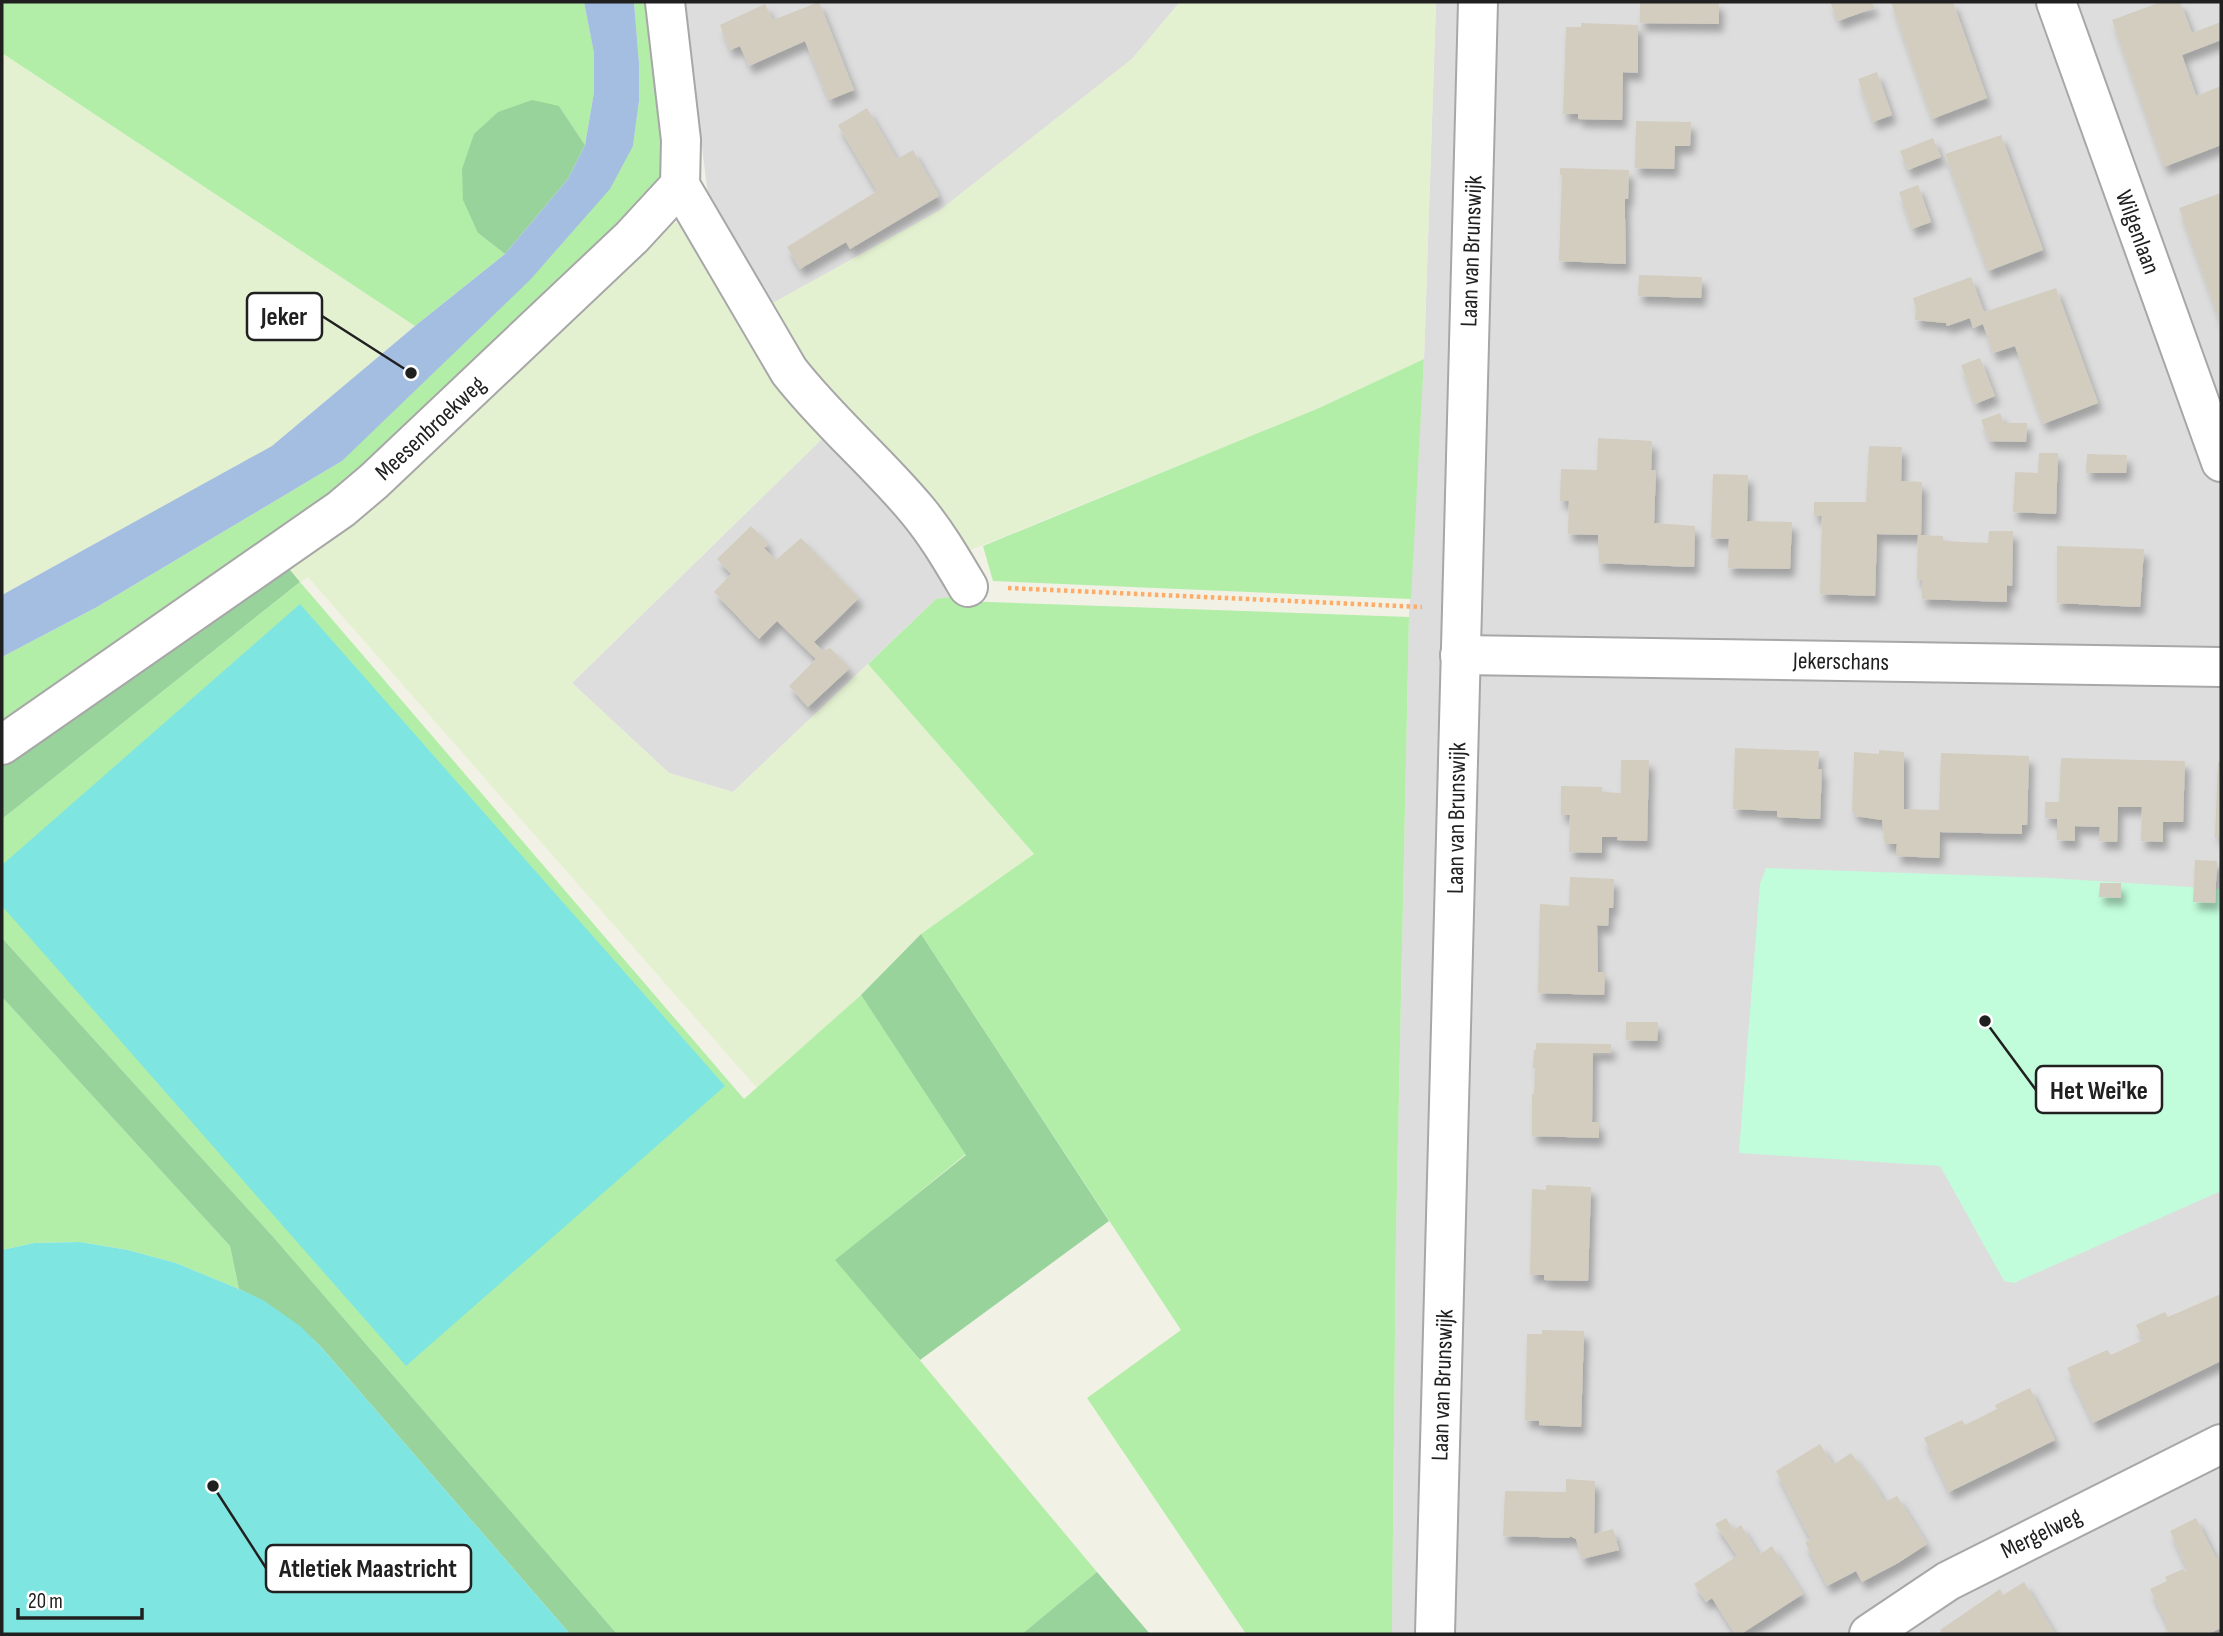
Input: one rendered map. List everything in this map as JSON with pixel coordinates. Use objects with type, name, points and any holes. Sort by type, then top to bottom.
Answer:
[{"type":"street","points":[[666,2],[681,140],[680,186],[789,371],[808,396],[880,468],[916,509],[944,546],[968,586]]},
{"type":"street","name":"Laan van Brunswijk","points":[[1434,1634],[1445,1314],[1478,2]]},
{"type":"street","name":"Wilgenlaan","points":[[2056,2],[2221,462]]},
{"type":"street","name":"Meesenbroekweg","points":[[2,745],[350,502],[632,237],[680,186]]},
{"type":"street","name":"Jekerschans","points":[[1460,655],[2221,667]]},
{"type":"street","name":"Mergelweg","points":[[1869,1634],[1948,1581],[2221,1444]]},
{"type":"path","points":[[968,586],[1462,609]]},
{"type":"shaded area","points":[[584,2],[634,2],[639,101],[633,146],[610,189],[530,280],[342,461],[97,607],[2,657],[2,595],[272,446],[505,254],[568,179],[585,145],[594,92],[594,53]]},
{"type":"shaded area","points":[[684,2],[1180,2],[1132,59],[939,211],[764,308],[708,196]]},
{"type":"shaded area","points":[[1436,2],[2221,2],[2221,1634],[1392,1634],[1396,1236],[1409,617],[1424,359]]},
{"type":"shaded area","points":[[829,432],[920,529],[950,597],[936,599],[733,792],[669,773],[572,683]]},
{"type":"shaded area","points":[[300,604],[725,1086],[406,1366],[2,906],[2,865]]},
{"type":"shaded area","points":[[80,1242],[128,1250],[176,1263],[263,1300],[300,1326],[570,1634],[2,1634],[2,1250],[34,1243]]},
{"type":"green space","points":[[2,2],[584,2],[594,52],[594,92],[585,145],[559,106],[478,233],[505,254],[415,326],[2,53]]},
{"type":"green space","points":[[634,2],[652,2],[665,171],[656,192],[382,459],[2,730],[2,657],[97,607],[342,461],[633,146],[639,101]]},
{"type":"green space","points":[[1180,2],[1436,2],[1424,359],[1319,408],[968,551],[820,389],[764,308],[939,211],[1132,59]]},
{"type":"green space","points":[[2,53],[415,326],[272,447],[2,595]]},
{"type":"green space","points":[[532,100],[559,106],[585,145],[568,179],[505,254],[478,233],[463,200],[462,169],[474,134],[498,112]]},
{"type":"green space","points":[[669,222],[685,224],[829,432],[572,683],[669,773],[733,792],[868,664],[1034,855],[921,934],[861,995],[757,1088],[308,577],[300,582],[281,559]]},
{"type":"green space","points":[[1424,359],[1411,599],[993,581],[983,546],[1319,408]]},
{"type":"green space","points":[[281,559],[300,582],[2,819],[2,756]]},
{"type":"green space","points":[[300,582],[744,1099],[861,995],[966,1154],[836,1260],[1097,1572],[1022,1634],[617,1634],[275,1239],[2,938],[2,819]]},
{"type":"green space","points":[[950,597],[961,601],[1409,617],[1396,1236],[1392,1634],[1246,1634],[1087,1398],[1181,1330],[921,934],[1034,854],[868,664],[936,599]]},
{"type":"green space","points":[[1766,868],[2050,878],[2221,889],[2221,1191],[2014,1283],[2004,1281],[1940,1166],[1739,1153],[1760,884]]},
{"type":"green space","points":[[921,934],[1109,1221],[920,1360],[835,1260],[966,1155],[861,995]]},
{"type":"green space","points":[[2,938],[275,1239],[617,1634],[570,1634],[322,1348],[283,1315],[239,1289],[230,1246],[2,997]]},
{"type":"green space","points":[[2,997],[230,1246],[239,1289],[176,1263],[128,1250],[80,1242],[34,1243],[2,1250]]},
{"type":"green space","points":[[1097,1572],[1150,1634],[1022,1634]]},
{"type":"building","points":[[819,2],[854,90],[829,100],[805,41],[749,66],[740,46],[730,50],[720,25],[765,4],[773,20]]},
{"type":"building","points":[[1640,2],[1719,2],[1719,24],[1640,23]]},
{"type":"building","points":[[1830,2],[1872,2],[1874,8],[1838,21]]},
{"type":"building","points":[[1891,2],[1953,2],[1987,98],[1932,119]]},
{"type":"building","points":[[2161,2],[2180,2],[2192,33],[2221,22],[2221,40],[2182,55],[2196,96],[2221,86],[2221,145],[2164,167],[2112,20]]},
{"type":"building","points":[[1581,23],[1638,25],[1638,73],[1623,72],[1622,120],[1578,119],[1578,114],[1563,114],[1566,27],[1581,27]]},
{"type":"building","points":[[1877,72],[1892,115],[1873,122],[1858,79]]},
{"type":"building","points":[[867,108],[897,159],[913,150],[939,196],[850,249],[846,242],[800,269],[787,247],[877,191],[838,125]]},
{"type":"building","points":[[1636,121],[1691,122],[1690,146],[1675,146],[1674,169],[1635,168]]},
{"type":"building","points":[[2001,135],[2043,250],[1988,271],[1945,154]]},
{"type":"building","points":[[1933,138],[1941,157],[1908,170],[1900,151]]},
{"type":"building","points":[[1560,168],[1629,170],[1628,199],[1625,199],[1626,264],[1559,261]]},
{"type":"building","points":[[1918,185],[1931,222],[1912,229],[1899,192]]},
{"type":"building","points":[[2221,193],[2221,324],[2179,208]]},
{"type":"building","points":[[1639,275],[1702,277],[1701,298],[1638,296]]},
{"type":"building","points":[[1971,277],[1984,312],[2056,288],[2098,403],[2043,424],[2015,346],[1993,353],[1983,324],[1973,328],[1970,318],[1947,326],[1946,323],[1915,320],[1913,298]]},
{"type":"building","points":[[1980,358],[1995,396],[1975,404],[1961,365]]},
{"type":"building","points":[[2000,413],[2004,423],[2027,423],[2026,442],[1989,441],[1981,420]]},
{"type":"building","points":[[1598,438],[1652,441],[1651,470],[1656,470],[1654,523],[1695,526],[1694,567],[1599,563],[1598,535],[1568,534],[1569,501],[1560,501],[1561,469],[1597,470]]},
{"type":"building","points":[[1869,446],[1902,447],[1901,481],[1922,482],[1921,535],[1943,536],[1943,541],[1988,543],[1989,531],[2013,531],[2012,586],[2007,585],[2007,602],[1922,599],[1922,580],[1917,580],[1918,535],[1877,534],[1875,596],[1820,594],[1822,516],[1814,516],[1814,502],[1866,502]]},
{"type":"building","points":[[2039,453],[2058,453],[2056,514],[2013,512],[2015,472],[2038,473]]},
{"type":"building","points":[[2087,454],[2127,455],[2126,473],[2086,473]]},
{"type":"building","points":[[1713,474],[1748,475],[1747,521],[1792,522],[1790,569],[1728,568],[1729,539],[1711,538]]},
{"type":"building","points":[[751,526],[769,544],[764,548],[776,560],[801,538],[859,598],[814,642],[823,651],[830,648],[850,668],[808,707],[789,686],[816,659],[777,621],[759,639],[714,592],[731,574],[717,559]]},
{"type":"building","points":[[2057,546],[2144,549],[2140,607],[2057,603]]},
{"type":"building","points":[[1735,748],[1819,751],[1818,769],[1822,769],[1820,819],[1777,817],[1777,811],[1733,809]]},
{"type":"building","points":[[1879,750],[1904,752],[1904,809],[1939,810],[1941,753],[2029,756],[2027,825],[2022,825],[2022,834],[1940,832],[1939,858],[1896,856],[1897,844],[1885,844],[1882,820],[1855,816],[1855,812],[1852,812],[1854,752],[1879,754]]},
{"type":"building","points":[[2061,758],[2185,761],[2183,822],[2163,822],[2163,842],[2141,841],[2142,807],[2118,807],[2117,842],[2099,841],[2100,827],[2075,826],[2075,841],[2057,840],[2057,819],[2045,818],[2045,802],[2059,802]]},
{"type":"building","points":[[1621,760],[1649,760],[1647,841],[1602,837],[1602,853],[1569,852],[1570,815],[1561,815],[1561,786],[1602,787],[1602,792],[1621,793]]},
{"type":"building","points":[[2218,762],[2221,763],[2221,837],[2215,837]]},
{"type":"building","points":[[2195,860],[2217,861],[2215,903],[2193,902]]},
{"type":"building","points":[[1570,877],[1614,879],[1613,908],[1609,908],[1608,926],[1597,925],[1598,972],[1605,972],[1604,995],[1538,993],[1540,904],[1569,906]]},
{"type":"building","points":[[2100,883],[2121,883],[2121,898],[2099,897]]},
{"type":"building","points":[[1626,1022],[1658,1022],[1657,1041],[1626,1040]]},
{"type":"building","points":[[1536,1043],[1611,1044],[1611,1053],[1593,1053],[1592,1122],[1599,1122],[1599,1138],[1532,1136]]},
{"type":"building","points":[[1546,1185],[1591,1187],[1588,1281],[1544,1280],[1544,1275],[1530,1275],[1532,1189],[1546,1190]]},
{"type":"building","points":[[2221,1294],[2221,1361],[2093,1423],[2067,1368],[2107,1350],[2111,1355],[2143,1340],[2136,1325],[2165,1312],[2168,1317]]},
{"type":"building","points":[[1542,1330],[1584,1331],[1581,1427],[1539,1425],[1539,1421],[1525,1420],[1527,1334],[1542,1334]]},
{"type":"building","points":[[2030,1388],[2055,1440],[1949,1492],[1924,1438],[1962,1420],[1965,1425],[1997,1409],[1995,1405]]},
{"type":"building","points":[[1820,1444],[1833,1465],[1851,1453],[1885,1502],[1897,1496],[1927,1544],[1862,1582],[1856,1571],[1827,1586],[1805,1542],[1811,1540],[1776,1471]]},
{"type":"building","points":[[1566,1479],[1595,1481],[1594,1534],[1613,1529],[1619,1550],[1582,1559],[1576,1539],[1570,1536],[1503,1536],[1505,1491],[1566,1492]]},
{"type":"building","points":[[1726,1518],[1733,1530],[1741,1525],[1759,1555],[1772,1546],[1803,1594],[1741,1634],[1735,1634],[1712,1598],[1706,1602],[1694,1584],[1737,1556],[1715,1524]]},
{"type":"building","points":[[2196,1518],[2216,1558],[2221,1556],[2221,1628],[2208,1634],[2169,1634],[2150,1589],[2167,1581],[2165,1577],[2183,1569],[2188,1571],[2170,1531]]},
{"type":"building","points":[[2024,1582],[2055,1634],[1943,1634],[1940,1630],[2000,1589],[2003,1595]]},
{"type":"place","name":"Jeker","points":[[411,373]]},
{"type":"place","name":"Het Wei'ke","points":[[1985,1021]]},
{"type":"place","name":"Atletiek Maastricht","points":[[213,1486]]}]
